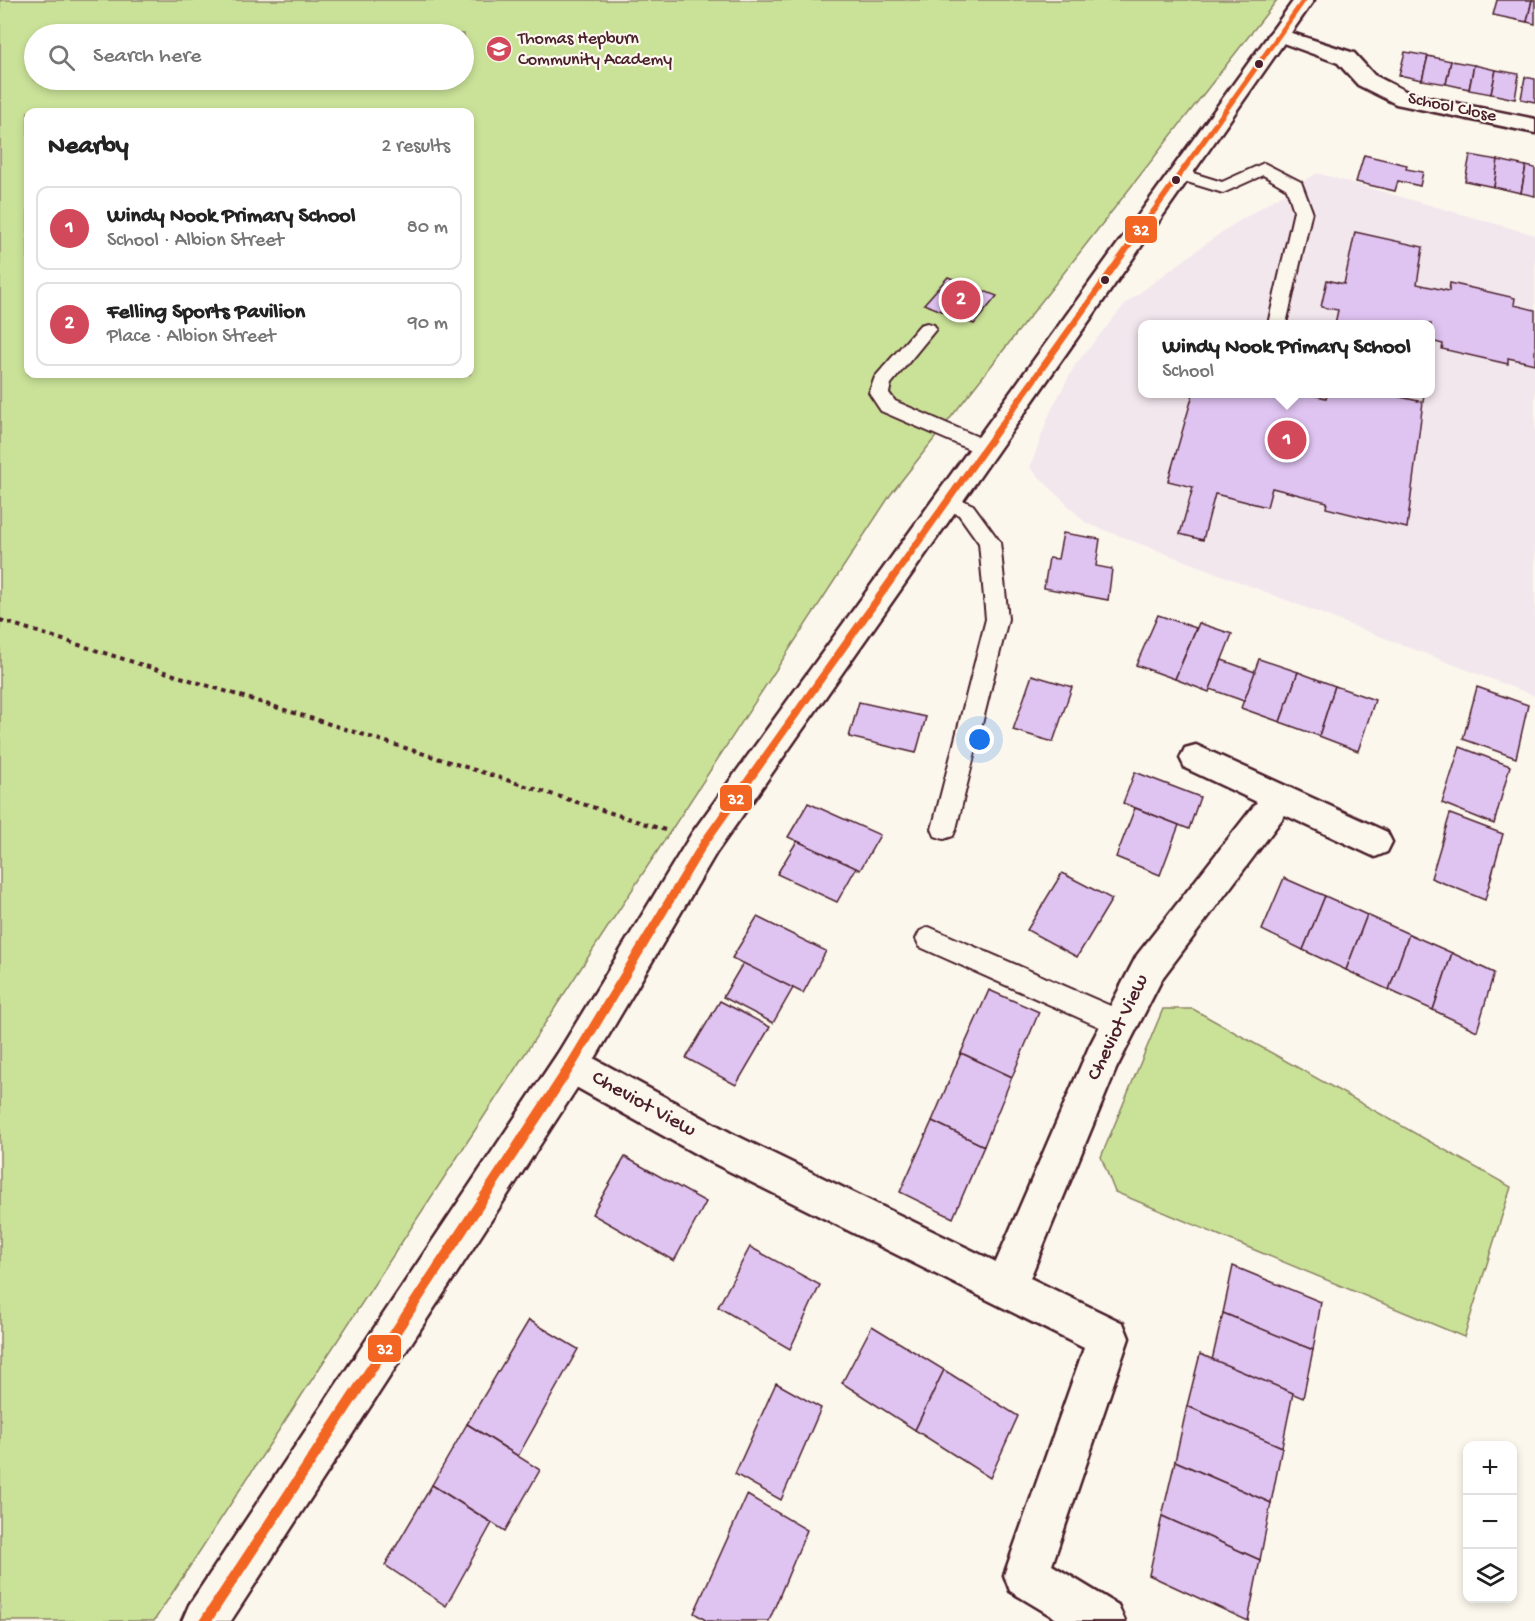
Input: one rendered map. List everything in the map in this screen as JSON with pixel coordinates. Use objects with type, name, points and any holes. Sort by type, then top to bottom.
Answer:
[{"type":"street","points":[[205,1621],[571,1065],[704,843],[1304,0]]},
{"type":"street","name":"School Close","points":[[1279,35],[1346,58],[1366,80],[1404,99],[1535,126]]},
{"type":"street","points":[[1196,758],[1375,842]]},
{"type":"street","name":"Cheviot View","points":[[1006,1287],[1102,1059],[1150,966],[1280,798]]},
{"type":"street","name":"Cheviot View","points":[[571,1065],[718,1146],[1108,1338],[1026,1575],[1102,1621]]},
{"type":"lane","points":[[1180,174],[1223,188],[1264,168],[1295,186],[1303,211],[1278,320]]},
{"type":"lane","points":[[927,329],[882,382],[879,393],[888,406],[985,448]]},
{"type":"lane","points":[[944,829],[997,619],[988,542],[966,510],[947,501]]},
{"type":"lane","points":[[929,939],[1120,1023]]},
{"type":"path","points":[[0,620],[671,832]]},
{"type":"shaded area","points":[[1317,173],[1535,235],[1535,696],[1086,523],[1030,468],[1050,412],[1075,365],[1126,303],[1223,231]]},
{"type":"green space","points":[[0,0],[1277,0],[891,494],[154,1621],[0,1621]]},
{"type":"green space","points":[[1163,1009],[1193,1009],[1511,1187],[1464,1337],[1115,1192],[1101,1157]]},
{"type":"building","points":[[1497,0],[1532,0],[1527,22],[1493,15]]},
{"type":"building","points":[[1532,0],[1535,0],[1535,24],[1527,22]]},
{"type":"building","points":[[1405,52],[1428,56],[1422,80],[1399,75]]},
{"type":"building","points":[[1428,56],[1451,61],[1446,84],[1422,80]]},
{"type":"building","points":[[1451,61],[1474,65],[1469,89],[1446,84]]},
{"type":"building","points":[[1474,65],[1496,70],[1491,94],[1469,90]]},
{"type":"building","points":[[1496,70],[1519,74],[1515,99],[1491,94]]},
{"type":"building","points":[[1525,77],[1535,79],[1535,102],[1521,99]]},
{"type":"building","points":[[1364,155],[1407,165],[1406,169],[1423,172],[1420,186],[1398,181],[1395,191],[1356,182]]},
{"type":"building","points":[[1470,155],[1498,160],[1494,187],[1465,181]]},
{"type":"building","points":[[1498,160],[1526,166],[1521,193],[1494,187]]},
{"type":"building","points":[[1526,166],[1535,168],[1535,196],[1521,193]]},
{"type":"building","points":[[1355,232],[1423,247],[1417,284],[1449,291],[1450,283],[1515,298],[1514,305],[1535,310],[1535,364],[1508,358],[1508,364],[1442,349],[1443,344],[1435,342],[1435,320],[1336,320],[1338,310],[1321,307],[1327,280],[1344,284]]},
{"type":"building","points":[[948,277],[997,296],[974,324],[924,304]]},
{"type":"building","points":[[1192,398],[1405,398],[1423,402],[1407,528],[1326,508],[1327,502],[1272,488],[1267,507],[1215,494],[1203,540],[1180,534],[1193,487],[1168,481]]},
{"type":"building","points":[[1063,533],[1100,539],[1096,566],[1112,569],[1108,600],[1044,588],[1049,558],[1058,559]]},
{"type":"building","points":[[1158,615],[1196,628],[1175,679],[1136,665]]},
{"type":"building","points":[[1199,623],[1232,634],[1209,692],[1175,679]]},
{"type":"building","points":[[1259,659],[1298,672],[1280,722],[1241,708]]},
{"type":"building","points":[[1222,660],[1255,672],[1244,701],[1210,689]]},
{"type":"building","points":[[1298,672],[1335,686],[1319,736],[1280,722]]},
{"type":"building","points":[[1032,675],[1072,687],[1053,742],[1013,730]]},
{"type":"building","points":[[1335,686],[1375,700],[1358,751],[1319,736]]},
{"type":"building","points":[[1477,687],[1528,705],[1516,758],[1463,739]]},
{"type":"building","points":[[859,702],[926,717],[916,753],[849,737]]},
{"type":"building","points":[[1460,747],[1510,766],[1494,824],[1442,803]]},
{"type":"building","points":[[1135,772],[1200,797],[1189,829],[1123,803]]},
{"type":"building","points":[[808,803],[880,835],[860,870],[788,837]]},
{"type":"building","points":[[1135,808],[1179,825],[1160,875],[1116,857]]},
{"type":"building","points":[[1450,814],[1503,834],[1485,900],[1431,878]]},
{"type":"building","points":[[797,841],[856,868],[837,902],[777,874]]},
{"type":"building","points":[[1062,873],[1112,899],[1077,957],[1027,930]]},
{"type":"building","points":[[1284,878],[1325,896],[1303,950],[1262,930]]},
{"type":"building","points":[[1325,896],[1367,915],[1346,970],[1303,950]]},
{"type":"building","points":[[1367,915],[1409,934],[1389,990],[1346,970]]},
{"type":"building","points":[[757,917],[826,951],[803,993],[732,958]]},
{"type":"building","points":[[1409,934],[1452,953],[1433,1010],[1389,990]]},
{"type":"building","points":[[1452,953],[1494,973],[1477,1031],[1433,1010]]},
{"type":"building","points":[[743,963],[793,988],[773,1023],[723,997]]},
{"type":"building","points":[[989,990],[1039,1012],[1012,1077],[961,1053]]},
{"type":"building","points":[[720,1001],[770,1027],[736,1085],[686,1058]]},
{"type":"building","points":[[961,1053],[1012,1077],[984,1146],[932,1121]]},
{"type":"building","points":[[932,1121],[984,1146],[953,1218],[900,1192]]},
{"type":"building","points":[[625,1157],[706,1202],[674,1261],[592,1214]]},
{"type":"building","points":[[750,1247],[820,1285],[790,1349],[718,1307]]},
{"type":"building","points":[[1233,1266],[1321,1302],[1313,1350],[1223,1313]]},
{"type":"building","points":[[1223,1313],[1313,1350],[1303,1398],[1212,1360]]},
{"type":"building","points":[[529,1320],[578,1349],[518,1456],[467,1424]]},
{"type":"building","points":[[872,1326],[944,1370],[915,1430],[842,1383]]},
{"type":"building","points":[[1200,1354],[1293,1393],[1282,1447],[1187,1406]]},
{"type":"building","points":[[944,1370],[1018,1416],[990,1478],[915,1430]]},
{"type":"building","points":[[776,1383],[821,1408],[781,1500],[735,1474]]},
{"type":"building","points":[[1187,1406],[1282,1447],[1271,1503],[1175,1461]]},
{"type":"building","points":[[467,1424],[540,1470],[505,1531],[432,1485]]},
{"type":"building","points":[[1175,1461],[1271,1503],[1260,1560],[1162,1516]]},
{"type":"building","points":[[432,1485],[492,1523],[446,1606],[385,1565]]},
{"type":"building","points":[[747,1495],[807,1530],[769,1621],[707,1621],[694,1613]]},
{"type":"building","points":[[1162,1516],[1260,1560],[1248,1621],[1149,1575]]},
{"type":"transit line","name":"32","points":[[205,1621],[571,1065],[704,843],[1304,0]]},
{"type":"place","name":"Thomas Hepburn Community Academy","points":[[499,49]]},
{"type":"place","name":"Felling Sports Pavilion","points":[[961,300]]},
{"type":"place","name":"Windy Nook Primary School","points":[[1287,440]]}]
